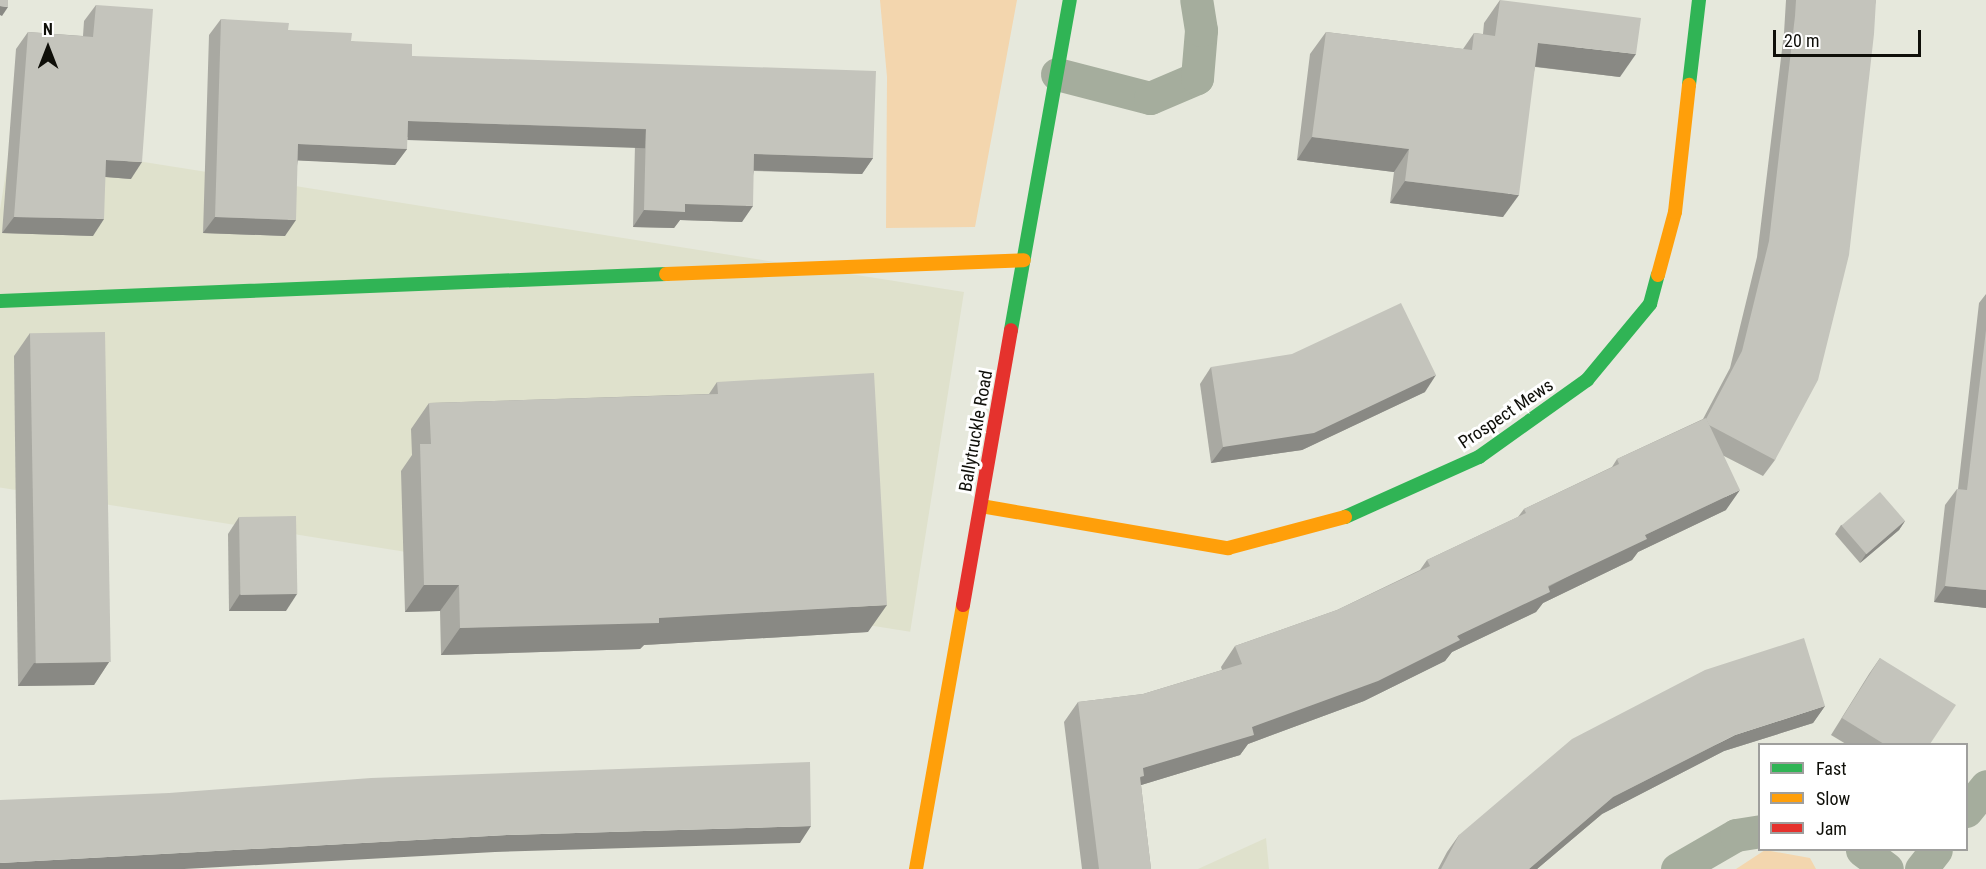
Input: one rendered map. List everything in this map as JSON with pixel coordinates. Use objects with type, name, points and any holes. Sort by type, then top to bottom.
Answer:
[{"type":"street","name":"Ballytruckle Road","points":[[916,869],[1070,0]]},
{"type":"street","points":[[1057,74],[1150,98],[1197,78],[1201,30],[1196,0]]},
{"type":"street","name":"Prospect Mews","points":[[981,506],[1228,548],[1360,513],[1479,457],[1587,380],[1650,304],[1675,212],[1699,0]]},
{"type":"street","points":[[0,301],[1024,260]]},
{"type":"street","points":[[1968,808],[1986,786]]},
{"type":"street","points":[[1677,869],[1736,835],[1758,831]]},
{"type":"street","points":[[1864,851],[1887,869]]},
{"type":"street","points":[[1921,869],[1934,851]]},
{"type":"shaded area","points":[[880,0],[1017,0],[975,227],[886,228],[887,77]]},
{"type":"shaded area","points":[[11,141],[964,292],[910,632],[0,488],[0,210]]},
{"type":"shaded area","points":[[1266,838],[1269,869],[1198,869]]},
{"type":"shaded area","points":[[1763,851],[1771,851],[1810,858],[1816,869],[1736,869]]},
{"type":"building","points":[[0,0],[8,0],[8,7],[0,6]]},
{"type":"building","points":[[1500,0],[1641,18],[1636,54],[1538,43],[1519,195],[1405,181],[1409,149],[1312,137],[1326,32],[1472,50],[1474,33],[1495,36]]},
{"type":"building","points":[[1796,0],[1876,0],[1849,255],[1818,380],[1775,460],[1709,425],[1706,419],[1742,351],[1769,241]]},
{"type":"building","points":[[96,5],[153,9],[142,162],[106,160],[104,219],[14,217],[28,32],[93,37]]},
{"type":"building","points":[[221,19],[289,23],[288,30],[352,33],[351,41],[412,44],[412,56],[876,71],[873,158],[754,154],[753,206],[685,204],[685,212],[644,210],[646,129],[408,121],[407,149],[298,144],[296,220],[215,217]]},
{"type":"building","points":[[1401,303],[1436,375],[1314,433],[1223,447],[1211,367],[1292,354]]},
{"type":"building","points":[[1986,330],[1986,590],[1945,586],[1957,489],[1967,490]]},
{"type":"building","points":[[105,332],[111,662],[36,663],[30,333]]},
{"type":"building","points":[[874,373],[887,605],[659,618],[659,623],[460,628],[459,585],[424,585],[420,444],[431,444],[429,403],[718,394],[717,382]]},
{"type":"building","points":[[1706,418],[1740,490],[1645,535],[1647,539],[1548,586],[1550,592],[1457,636],[1460,640],[1378,681],[1252,727],[1254,735],[1143,768],[1144,776],[1140,777],[1151,869],[1099,869],[1078,702],[1143,694],[1242,664],[1235,646],[1337,610],[1430,566],[1427,560],[1526,513],[1524,509],[1619,464],[1617,459]]},
{"type":"building","points":[[1880,492],[1905,521],[1866,554],[1842,525]]},
{"type":"building","points":[[296,516],[297,594],[240,595],[239,517]]},
{"type":"building","points":[[1804,638],[1825,706],[1735,735],[1613,797],[1529,869],[1441,869],[1459,835],[1572,739],[1705,670]]},
{"type":"building","points":[[1880,658],[1956,705],[1931,743],[1882,743],[1842,718]]},
{"type":"building","points":[[810,762],[811,826],[507,835],[0,863],[0,800],[169,793],[371,778]]},
{"type":"traffic: fast","points":[[1011,330],[1070,0]]},
{"type":"traffic: fast","points":[[1689,85],[1699,0]]},
{"type":"traffic: fast","points":[[0,301],[666,274]]},
{"type":"traffic: fast","points":[[1345,517],[1479,457],[1587,380],[1650,304],[1658,275]]},
{"type":"traffic: slow","points":[[1658,275],[1675,212],[1689,85]]},
{"type":"traffic: slow","points":[[666,274],[1024,260]]},
{"type":"traffic: slow","points":[[981,506],[1228,548],[1345,517]]},
{"type":"traffic: slow","points":[[916,869],[963,605]]},
{"type":"traffic: jam","points":[[963,605],[1011,330]]}]
